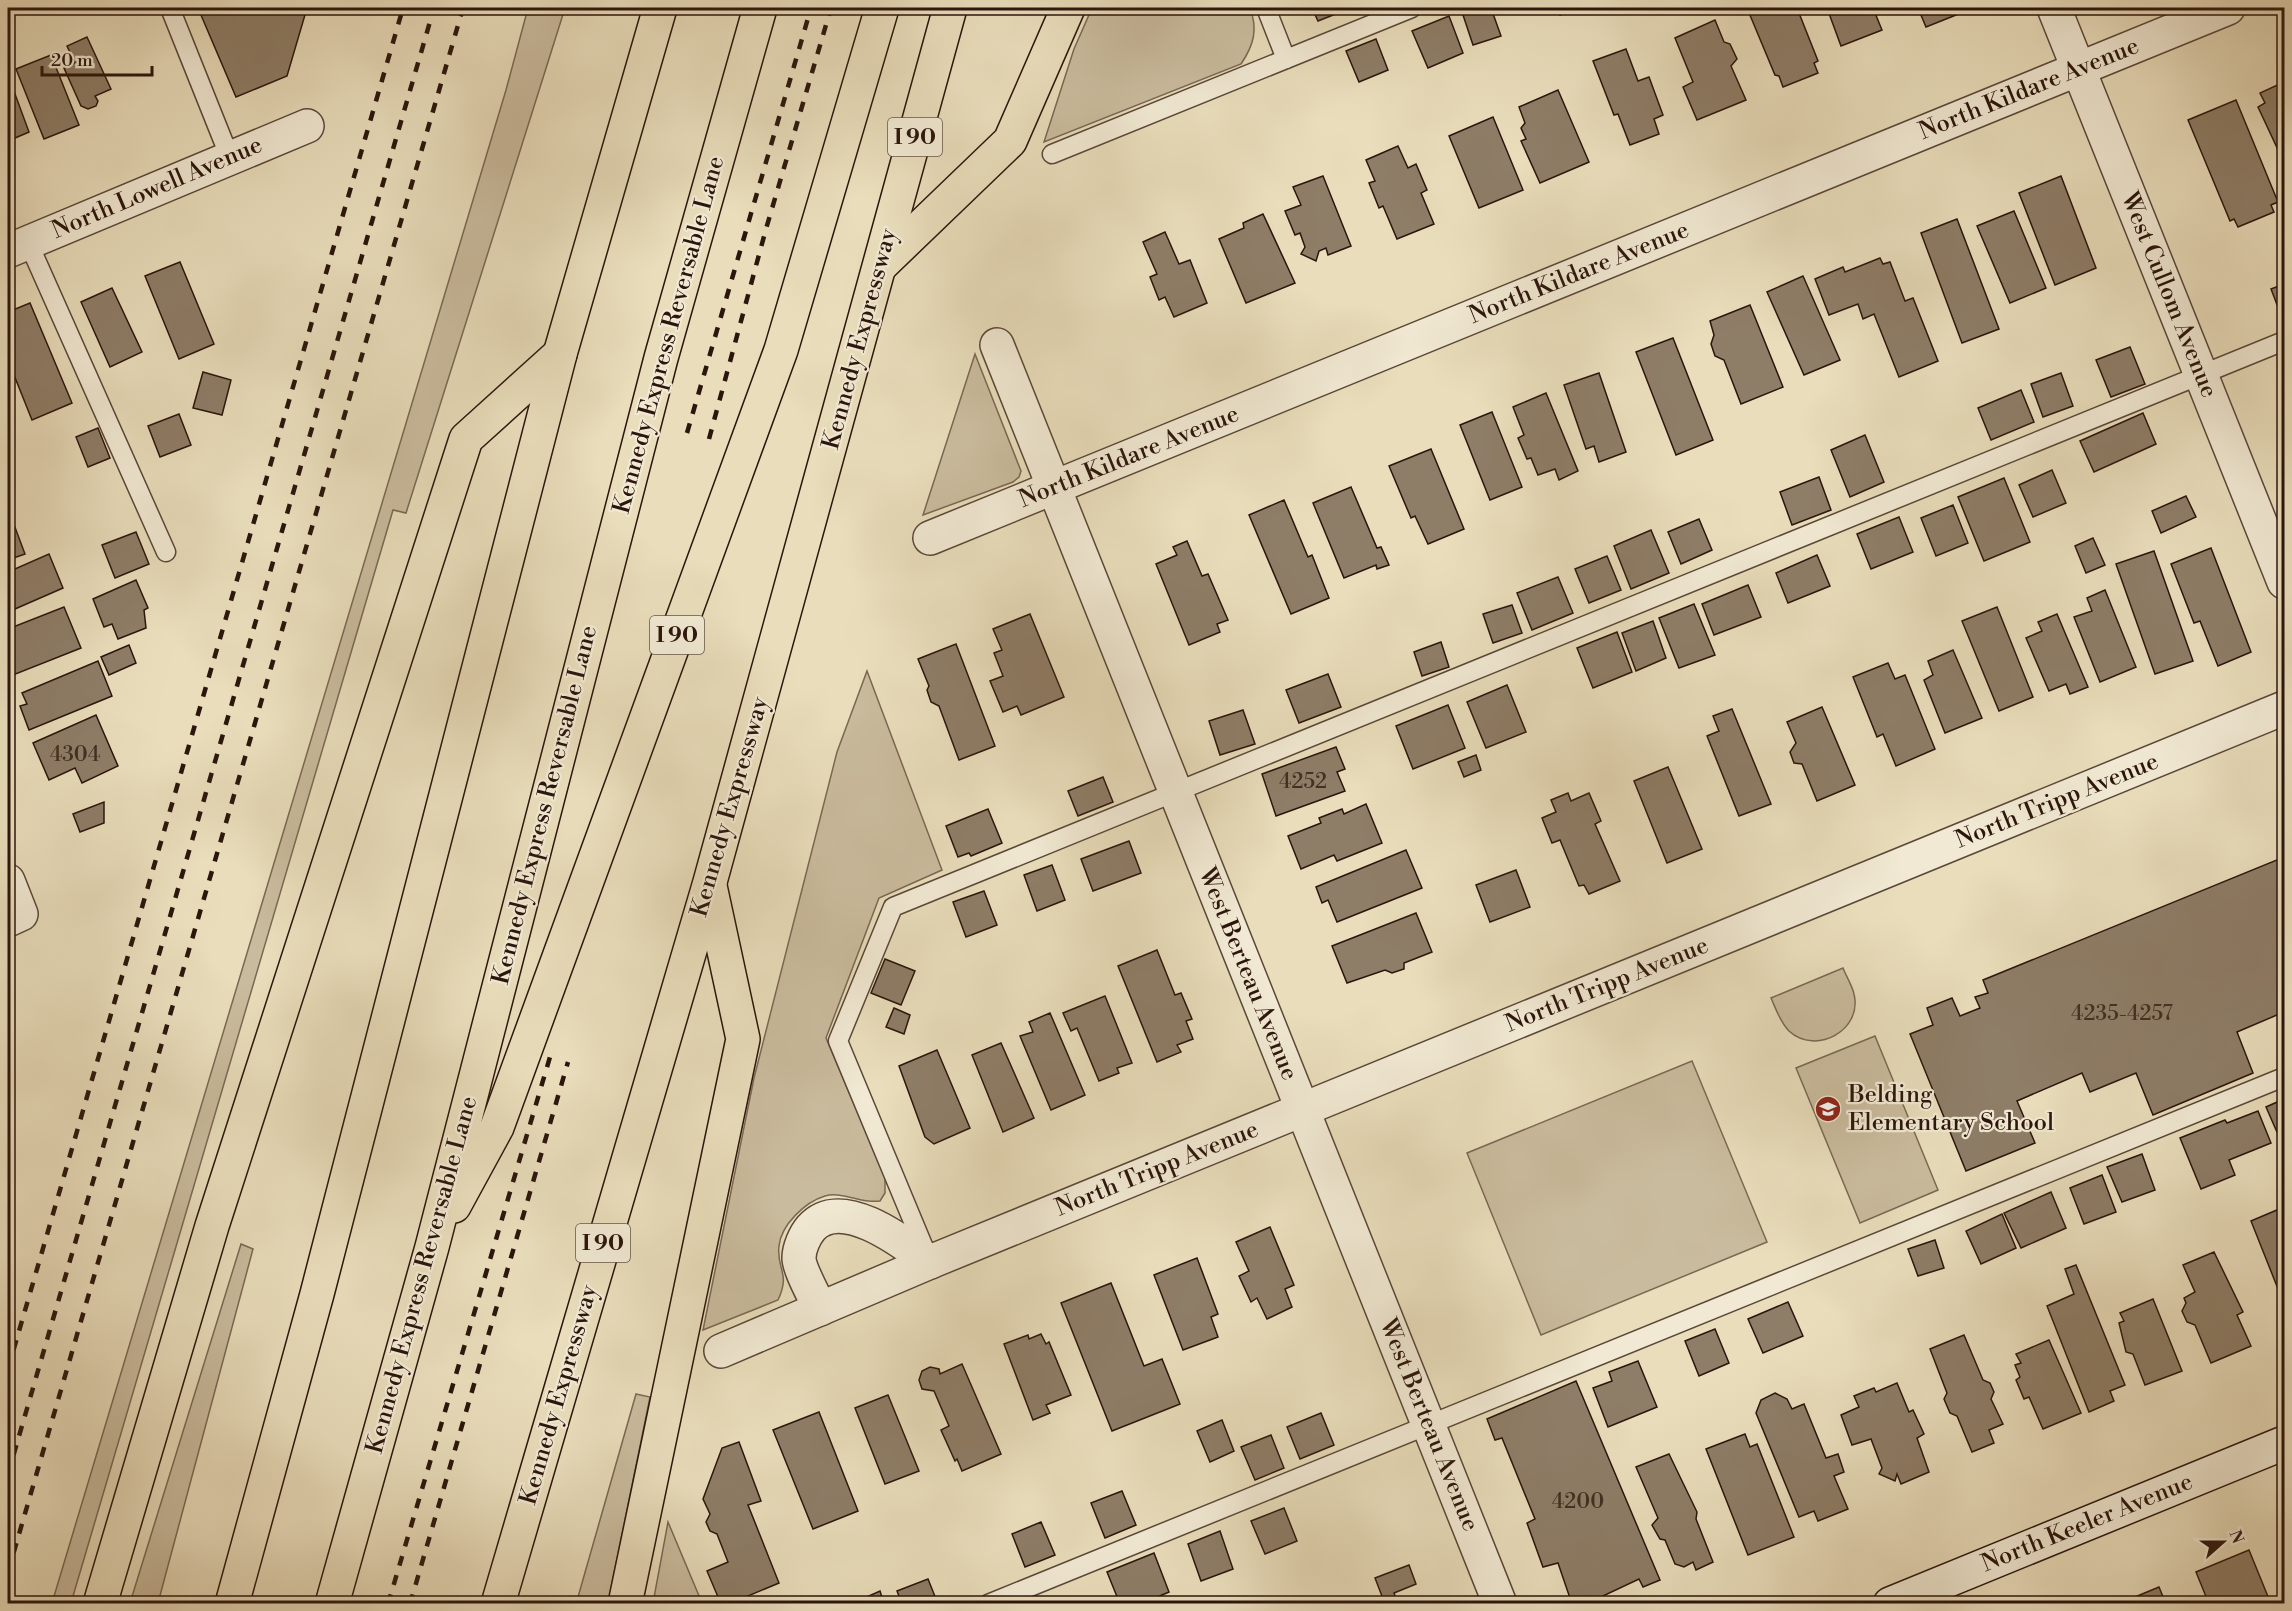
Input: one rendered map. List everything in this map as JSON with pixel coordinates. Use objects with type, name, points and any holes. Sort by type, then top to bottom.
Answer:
[{"type":"highway","points":[[232,1604],[317,1294],[560,354],[660,8]]},
{"type":"highway","name":"Kennedy Express Reversable Lane","points":[[332,1604],[432,1247],[661,357],[760,8]]},
{"type":"highway","name":"I 90","points":[[432,1247],[497,1127],[777,361],[882,8]]},
{"type":"highway","name":"Kennedy Expressway","points":[[498,1604],[710,882],[950,8]]},
{"type":"highway","points":[[880,266],[1010,141],[1068,8]]},
{"type":"highway","points":[[100,1604],[212,1226],[466,439],[560,354]]},
{"type":"highway","points":[[625,1604],[743,1039],[710,882]]},
{"type":"street","name":"West Cullom Avenue","points":[[2054,8],[2284,582]]},
{"type":"street","name":"North Kildare Avenue","points":[[930,538],[2228,8]]},
{"type":"street","name":"North Lowell Avenue","points":[[18,246],[307,126]]},
{"type":"street","name":"West Berteau Avenue","points":[[997,345],[1500,1604]]},
{"type":"street","name":"North Tripp Avenue","points":[[721,1351],[930,1262],[2284,708]]},
{"type":"street","points":[[8,881],[14,917]]},
{"type":"street","points":[[820,1309],[799,1258],[805,1235],[818,1221],[841,1215],[881,1229],[891,1233],[930,1262]]},
{"type":"street","name":"North Keeler Avenue","points":[[1890,1604],[2284,1443]]},
{"type":"lane","points":[[170,8],[230,158]]},
{"type":"lane","points":[[1266,8],[1286,59]]},
{"type":"lane","points":[[1052,154],[1412,8]]},
{"type":"lane","points":[[18,246],[166,552]]},
{"type":"lane","points":[[930,1262],[838,1041],[893,907],[2284,341]]},
{"type":"lane","points":[[988,1604],[2284,1077]]},
{"type":"shaded area","points":[[528,8],[565,8],[406,513],[393,510],[71,1603],[52,1603],[506,90]]},
{"type":"shaded area","points":[[1092,8],[1250,8],[1254,23],[1252,43],[1241,64],[1044,142],[1074,49]]},
{"type":"shaded area","points":[[975,354],[1021,471],[1019,477],[1013,482],[923,515]]},
{"type":"shaded area","points":[[867,671],[942,870],[879,898],[826,1038],[885,1178],[885,1193],[880,1201],[866,1201],[839,1195],[825,1196],[802,1209],[789,1223],[781,1238],[779,1261],[783,1283],[778,1300],[703,1330],[754,1078],[837,752]]},
{"type":"shaded area","points":[[1843,968],[1854,994],[1855,1007],[1845,1028],[1824,1040],[1812,1041],[1800,1038],[1789,1031],[1771,998]]},
{"type":"shaded area","points":[[1875,1036],[1938,1190],[1860,1223],[1796,1068]]},
{"type":"shaded area","points":[[1692,1061],[1767,1242],[1541,1335],[1467,1153]]},
{"type":"shaded area","points":[[241,1244],[253,1249],[158,1603],[130,1603]]},
{"type":"shaded area","points":[[636,1394],[650,1397],[608,1603],[576,1604]]},
{"type":"shaded area","points":[[668,1522],[702,1603],[653,1603]]},
{"type":"building","points":[[198,8],[307,8],[287,76],[236,97]]},
{"type":"building","points":[[1312,8],[1351,8],[1318,21]]},
{"type":"building","points":[[1491,8],[1501,36],[1473,45],[1461,9]]},
{"type":"building","points":[[1557,8],[1579,8],[1560,15]]},
{"type":"building","points":[[1747,8],[1797,8],[1818,61],[1814,63],[1818,73],[1783,87],[1779,76],[1775,75]]},
{"type":"building","points":[[1827,8],[1873,8],[1882,30],[1841,46]]},
{"type":"building","points":[[1918,8],[1959,8],[1961,13],[1926,27]]},
{"type":"building","points":[[1449,16],[1463,53],[1428,68],[1412,31]]},
{"type":"building","points":[[1715,20],[1724,42],[1730,44],[1737,59],[1731,66],[1746,100],[1697,120],[1683,87],[1693,82],[1675,38]]},
{"type":"building","points":[[87,37],[111,89],[95,96],[98,101],[96,106],[88,109],[81,106],[64,68],[75,63],[67,46]]},
{"type":"building","points":[[1376,39],[1388,70],[1359,82],[1346,51]]},
{"type":"building","points":[[1626,49],[1638,81],[1649,77],[1663,115],[1654,119],[1659,134],[1630,145],[1618,114],[1614,115],[1593,61]]},
{"type":"building","points":[[51,55],[79,125],[44,139],[16,69]]},
{"type":"building","points":[[8,75],[29,132],[8,141]]},
{"type":"building","points":[[2284,82],[2284,155],[2280,154],[2258,107],[2265,103],[2260,93]]},
{"type":"building","points":[[1558,90],[1589,162],[1540,183],[1521,141],[1526,139],[1521,128],[1525,123],[1519,107]]},
{"type":"building","points":[[2236,100],[2278,202],[2271,205],[2274,212],[2238,227],[2234,219],[2230,221],[2188,120]]},
{"type":"building","points":[[1493,117],[1523,190],[1479,208],[1449,136]]},
{"type":"building","points":[[1398,146],[1408,168],[1416,164],[1427,190],[1421,193],[1434,224],[1397,239],[1383,206],[1379,208],[1369,183],[1375,181],[1366,160]]},
{"type":"building","points":[[1323,176],[1351,246],[1328,255],[1326,248],[1319,251],[1316,261],[1301,254],[1305,247],[1300,233],[1295,235],[1285,211],[1301,205],[1293,187]]},
{"type":"building","points":[[2061,176],[2096,268],[2055,285],[2019,193]]},
{"type":"building","points":[[2014,211],[2046,288],[2010,303],[1977,226]]},
{"type":"building","points":[[1263,214],[1295,283],[1246,303],[1219,239],[1244,228],[1243,223]]},
{"type":"building","points":[[1957,219],[1999,329],[1962,343],[1921,233]]},
{"type":"building","points":[[1165,232],[1179,264],[1190,260],[1207,303],[1174,317],[1165,297],[1159,300],[1150,277],[1157,274],[1143,242]]},
{"type":"building","points":[[1880,258],[1883,264],[1890,262],[1905,301],[1913,298],[1938,361],[1899,377],[1874,314],[1863,319],[1858,304],[1829,315],[1815,279],[1843,267],[1845,272]]},
{"type":"building","points":[[180,262],[214,344],[179,359],[145,276]]},
{"type":"building","points":[[1803,276],[1840,360],[1804,375],[1767,292]]},
{"type":"building","points":[[2284,284],[2284,323],[2271,289]]},
{"type":"building","points":[[112,288],[142,352],[110,367],[81,302]]},
{"type":"building","points":[[30,303],[72,403],[32,420],[8,360],[8,312]]},
{"type":"building","points":[[1750,305],[1783,387],[1741,404],[1724,360],[1715,356],[1711,344],[1714,335],[1710,321]]},
{"type":"building","points":[[1673,338],[1713,440],[1676,455],[1636,352]]},
{"type":"building","points":[[2130,347],[2145,384],[2111,397],[2096,360]]},
{"type":"building","points":[[203,372],[231,380],[222,415],[193,408]]},
{"type":"building","points":[[1599,373],[1626,452],[1599,462],[1594,446],[1586,449],[1564,385]]},
{"type":"building","points":[[2061,373],[2073,406],[2043,417],[2031,384]]},
{"type":"building","points":[[2021,390],[2034,422],[1991,440],[1978,408]]},
{"type":"building","points":[[1546,393],[1578,471],[1559,480],[1555,469],[1538,475],[1531,458],[1527,459],[1518,438],[1524,435],[1513,407]]},
{"type":"building","points":[[1492,412],[1522,487],[1490,500],[1460,425]]},
{"type":"building","points":[[2143,413],[2156,444],[2094,472],[2080,441]]},
{"type":"building","points":[[179,414],[191,445],[160,457],[148,426]]},
{"type":"building","points":[[98,428],[110,458],[88,467],[76,437]]},
{"type":"building","points":[[1865,435],[1884,482],[1850,497],[1831,450]]},
{"type":"building","points":[[1431,449],[1464,529],[1428,544],[1415,516],[1411,518],[1389,466]]},
{"type":"building","points":[[2052,470],[2066,503],[2033,517],[2019,485]]},
{"type":"building","points":[[1819,477],[1831,510],[1792,525],[1780,492]]},
{"type":"building","points":[[2004,478],[2030,542],[1984,561],[1958,497]]},
{"type":"building","points":[[1351,487],[1377,548],[1381,547],[1389,565],[1377,569],[1376,565],[1344,578],[1313,503]]},
{"type":"building","points":[[2186,496],[2196,517],[2161,533],[2152,511]]},
{"type":"building","points":[[1284,500],[1308,557],[1312,555],[1329,598],[1291,614],[1249,515]]},
{"type":"building","points":[[1953,505],[1968,543],[1936,556],[1921,518]]},
{"type":"building","points":[[1899,517],[1913,552],[1871,569],[1857,534]]},
{"type":"building","points":[[1699,519],[1712,550],[1681,564],[1668,532]]},
{"type":"building","points":[[13,522],[25,554],[8,560],[8,524]]},
{"type":"building","points":[[1651,530],[1669,573],[1631,589],[1614,546]]},
{"type":"building","points":[[136,532],[149,564],[115,578],[102,545]]},
{"type":"building","points":[[2093,538],[2105,565],[2086,573],[2075,546]]},
{"type":"building","points":[[1187,541],[1202,576],[1208,574],[1228,620],[1217,624],[1220,632],[1189,645],[1156,564],[1177,555],[1173,547]]},
{"type":"building","points":[[2211,548],[2251,652],[2218,666],[2200,621],[2194,623],[2171,564]]},
{"type":"building","points":[[2154,551],[2193,661],[2155,674],[2116,564]]},
{"type":"building","points":[[49,554],[63,588],[8,612],[8,572]]},
{"type":"building","points":[[1817,555],[1830,586],[1788,603],[1776,573]]},
{"type":"building","points":[[1607,556],[1621,590],[1589,603],[1575,569]]},
{"type":"building","points":[[1558,577],[1573,613],[1532,630],[1517,593]]},
{"type":"building","points":[[136,580],[148,608],[144,610],[146,628],[118,639],[112,624],[104,627],[93,599]]},
{"type":"building","points":[[1748,585],[1761,617],[1714,635],[1702,604]]},
{"type":"building","points":[[2105,590],[2136,667],[2100,682],[2074,617],[2092,611],[2087,598]]},
{"type":"building","points":[[1694,604],[1715,655],[1679,668],[1659,618]]},
{"type":"building","points":[[1512,605],[1522,633],[1493,643],[1483,614]]},
{"type":"building","points":[[64,607],[81,648],[8,677],[8,629]]},
{"type":"building","points":[[1997,607],[2033,697],[1999,711],[1962,621]]},
{"type":"building","points":[[1030,614],[1064,697],[1021,715],[1017,706],[1003,712],[990,681],[1003,676],[994,653],[1002,650],[993,629]]},
{"type":"building","points":[[2057,614],[2088,687],[2070,694],[2066,684],[2049,691],[2026,638],[2042,631],[2038,622]]},
{"type":"building","points":[[1653,621],[1666,658],[1636,671],[1622,633]]},
{"type":"building","points":[[1617,632],[1632,672],[1593,688],[1577,648]]},
{"type":"building","points":[[1441,642],[1449,667],[1422,676],[1414,652]]},
{"type":"building","points":[[956,644],[995,746],[959,760],[939,706],[931,702],[927,690],[929,686],[918,659]]},
{"type":"building","points":[[129,645],[136,663],[109,675],[101,657]]},
{"type":"building","points":[[1953,650],[1982,718],[1945,733],[1924,680],[1933,675],[1928,661]]},
{"type":"building","points":[[98,661],[112,696],[29,730],[20,706],[27,704],[22,693]]},
{"type":"building","points":[[1888,663],[1895,679],[1905,675],[1935,749],[1896,766],[1883,734],[1877,737],[1853,677]]},
{"type":"building","points":[[1328,674],[1341,707],[1299,723],[1286,690]]},
{"type":"building","points":[[1507,685],[1526,732],[1486,748],[1467,702]]},
{"type":"building","points":[[1448,705],[1465,748],[1413,769],[1396,726]]},
{"type":"building","points":[[1822,707],[1855,785],[1817,801],[1802,764],[1794,763],[1790,752],[1796,743],[1787,722]]},
{"type":"building","points":[[1732,709],[1771,804],[1739,816],[1707,736],[1719,731],[1713,716]]},
{"type":"building","points":[[1243,710],[1255,744],[1220,755],[1209,721]]},
{"type":"building","points":[[96,715],[118,766],[82,783],[75,768],[49,780],[33,743]]},
{"type":"building","points":[[1336,747],[1345,769],[1337,772],[1345,791],[1276,816],[1262,774]]},
{"type":"building","points":[[1476,755],[1481,770],[1464,777],[1458,762]]},
{"type":"building","points":[[1668,767],[1702,849],[1667,863],[1634,781]]},
{"type":"building","points":[[1103,777],[1113,802],[1078,816],[1068,791]]},
{"type":"building","points":[[1568,793],[1571,801],[1589,793],[1601,821],[1595,824],[1620,881],[1589,894],[1584,885],[1579,886],[1560,840],[1552,843],[1542,818],[1556,812],[1551,800]]},
{"type":"building","points":[[104,802],[104,823],[80,832],[73,814]]},
{"type":"building","points":[[1366,804],[1382,843],[1337,861],[1334,855],[1301,869],[1288,836],[1321,823],[1319,818],[1342,809],[1344,814]]},
{"type":"building","points":[[988,809],[1002,843],[971,856],[969,853],[958,857],[946,826]]},
{"type":"building","points":[[1129,841],[1141,873],[1093,891],[1081,859]]},
{"type":"building","points":[[1406,850],[1422,888],[1337,922],[1328,900],[1322,903],[1316,887]]},
{"type":"building","name":"Belding Elementary School","points":[[2284,857],[2284,1012],[2237,1032],[2253,1073],[2153,1115],[2136,1073],[2090,1092],[2082,1073],[2017,1101],[2035,1143],[1966,1171],[1910,1034],[1933,1025],[1927,1008],[1952,998],[1960,1016],[1980,1008],[1975,997],[1988,993],[1983,980]]},
{"type":"building","points":[[1052,865],[1065,900],[1037,911],[1024,875]]},
{"type":"building","points":[[1516,870],[1530,907],[1490,922],[1476,885]]},
{"type":"building","points":[[984,891],[997,925],[966,937],[953,902]]},
{"type":"building","points":[[1416,913],[1432,952],[1404,963],[1404,969],[1392,973],[1385,970],[1347,983],[1332,946]]},
{"type":"building","points":[[1157,950],[1175,995],[1181,993],[1192,1019],[1186,1021],[1193,1039],[1177,1045],[1181,1052],[1157,1062],[1118,966]]},
{"type":"building","points":[[885,959],[915,971],[901,1005],[871,993]]},
{"type":"building","points":[[1105,996],[1132,1063],[1117,1068],[1119,1073],[1099,1081],[1077,1028],[1071,1031],[1063,1013]]},
{"type":"building","points":[[894,1008],[910,1015],[904,1034],[886,1027]]},
{"type":"building","points":[[1050,1013],[1085,1095],[1051,1110],[1020,1036],[1033,1032],[1029,1022]]},
{"type":"building","points":[[1001,1043],[1034,1118],[1003,1132],[972,1055]]},
{"type":"building","points":[[937,1050],[970,1128],[934,1144],[925,1137],[899,1066]]},
{"type":"building","points":[[2284,1099],[2284,1137],[2280,1139],[2266,1107]]},
{"type":"building","points":[[2258,1111],[2271,1143],[2229,1160],[2235,1175],[2201,1189],[2180,1138],[2225,1120],[2227,1123]]},
{"type":"building","points":[[2142,1154],[2155,1190],[2122,1202],[2107,1167]]},
{"type":"building","points":[[2102,1175],[2116,1212],[2084,1224],[2070,1188]]},
{"type":"building","points":[[2051,1192],[2066,1228],[2021,1248],[2004,1213]]},
{"type":"building","points":[[2284,1207],[2284,1304],[2251,1221]]},
{"type":"building","points":[[2002,1214],[2016,1248],[1981,1264],[1966,1231]]},
{"type":"building","points":[[1270,1227],[1294,1285],[1285,1289],[1292,1307],[1267,1319],[1257,1298],[1251,1302],[1239,1276],[1249,1271],[1236,1242]]},
{"type":"building","points":[[1935,1240],[1944,1268],[1918,1276],[1908,1249]]},
{"type":"building","points":[[2214,1252],[2243,1312],[2237,1315],[2251,1346],[2211,1363],[2195,1325],[2187,1322],[2182,1311],[2186,1303],[2184,1298],[2195,1292],[2183,1265]]},
{"type":"building","points":[[1197,1258],[1218,1314],[1211,1317],[1218,1337],[1183,1350],[1154,1275]]},
{"type":"building","points":[[2076,1265],[2125,1385],[2110,1391],[2114,1401],[2089,1412],[2047,1306],[2074,1294],[2065,1269]]},
{"type":"building","points":[[1111,1283],[1144,1366],[1162,1359],[1180,1404],[1112,1431],[1061,1303]]},
{"type":"building","points":[[2153,1299],[2182,1371],[2145,1385],[2133,1354],[2126,1352],[2119,1323],[2124,1321],[2120,1313]]},
{"type":"building","points":[[1788,1302],[1803,1336],[1763,1353],[1748,1319]]},
{"type":"building","points":[[1715,1329],[1729,1363],[1699,1376],[1685,1341]]},
{"type":"building","points":[[1041,1334],[1046,1344],[1049,1342],[1071,1395],[1046,1405],[1050,1413],[1033,1420],[1004,1344],[1028,1335],[1029,1339]]},
{"type":"building","points":[[1964,1335],[1983,1380],[1990,1383],[1994,1392],[1991,1399],[2003,1424],[1989,1430],[1994,1443],[1972,1452],[1957,1416],[1950,1413],[1944,1399],[1947,1393],[1930,1349]]},
{"type":"building","points":[[2049,1340],[2081,1413],[2043,1429],[2029,1397],[2024,1399],[2016,1380],[2020,1377],[2015,1365],[2021,1363],[2016,1354]]},
{"type":"building","points":[[1638,1361],[1657,1407],[1608,1427],[1593,1388],[1612,1381],[1609,1372]]},
{"type":"building","points":[[962,1364],[1001,1454],[962,1471],[941,1430],[949,1426],[934,1391],[922,1389],[919,1380],[922,1371],[930,1367],[939,1369],[940,1374]]},
{"type":"building","points":[[1576,1381],[1660,1580],[1643,1587],[1639,1579],[1586,1604],[1572,1604],[1558,1563],[1543,1567],[1527,1523],[1535,1519],[1502,1438],[1495,1440],[1487,1419]]},
{"type":"building","points":[[1897,1383],[1909,1412],[1913,1410],[1924,1434],[1917,1438],[1929,1472],[1901,1484],[1897,1474],[1895,1481],[1879,1474],[1882,1468],[1871,1439],[1852,1445],[1841,1415],[1859,1407],[1854,1396],[1874,1388],[1876,1392]]},
{"type":"building","points":[[1775,1393],[1787,1399],[1792,1409],[1804,1404],[1826,1458],[1838,1454],[1844,1472],[1834,1476],[1848,1509],[1818,1521],[1814,1511],[1799,1517],[1756,1413],[1761,1400]]},
{"type":"building","points":[[888,1395],[919,1471],[885,1484],[855,1408]]},
{"type":"building","points":[[819,1412],[858,1511],[813,1529],[773,1430]]},
{"type":"building","points":[[1321,1413],[1334,1445],[1300,1459],[1287,1427]]},
{"type":"building","points":[[1222,1420],[1234,1451],[1210,1462],[1197,1431]]},
{"type":"building","points":[[1745,1434],[1750,1447],[1757,1444],[1794,1537],[1748,1555],[1706,1449]]},
{"type":"building","points":[[1271,1435],[1284,1468],[1255,1480],[1241,1447]]},
{"type":"building","points":[[739,1442],[761,1501],[748,1505],[779,1583],[729,1604],[721,1604],[707,1571],[728,1562],[717,1534],[710,1531],[706,1522],[710,1514],[703,1499],[722,1448]]},
{"type":"building","points":[[1669,1454],[1697,1512],[1696,1519],[1713,1562],[1696,1570],[1693,1562],[1684,1567],[1675,1564],[1665,1540],[1660,1539],[1652,1525],[1658,1518],[1636,1467]]},
{"type":"building","points":[[1122,1491],[1136,1525],[1105,1538],[1091,1503]]},
{"type":"building","points":[[1284,1508],[1297,1541],[1265,1554],[1251,1521]]},
{"type":"building","points":[[1041,1522],[1055,1555],[1025,1567],[1012,1534]]},
{"type":"building","points":[[1220,1531],[1233,1569],[1201,1581],[1188,1544]]},
{"type":"building","points":[[2249,1550],[2271,1604],[2209,1604],[2196,1572]]},
{"type":"building","points":[[1154,1553],[1169,1592],[1141,1604],[1120,1604],[1107,1572]]},
{"type":"building","points":[[1409,1565],[1416,1584],[1394,1593],[1398,1604],[1385,1604],[1375,1578]]},
{"type":"building","points":[[928,1579],[938,1604],[902,1604],[897,1591]]},
{"type":"building","points":[[2159,1587],[2166,1604],[2118,1604]]},
{"type":"building","points":[[880,1591],[884,1604],[851,1604]]},
{"type":"railway","points":[[8,1369],[403,8]]},
{"type":"railway","points":[[8,1474],[434,8]]},
{"type":"railway","points":[[8,1572],[463,8]]},
{"type":"railway","points":[[687,433],[811,8]]},
{"type":"railway","points":[[709,439],[766,229],[831,8]]},
{"type":"railway","points":[[388,1604],[550,1057]]},
{"type":"railway","points":[[410,1604],[568,1062]]},
{"type":"place","name":"Belding Elementary School","points":[[1828,1109]]}]
